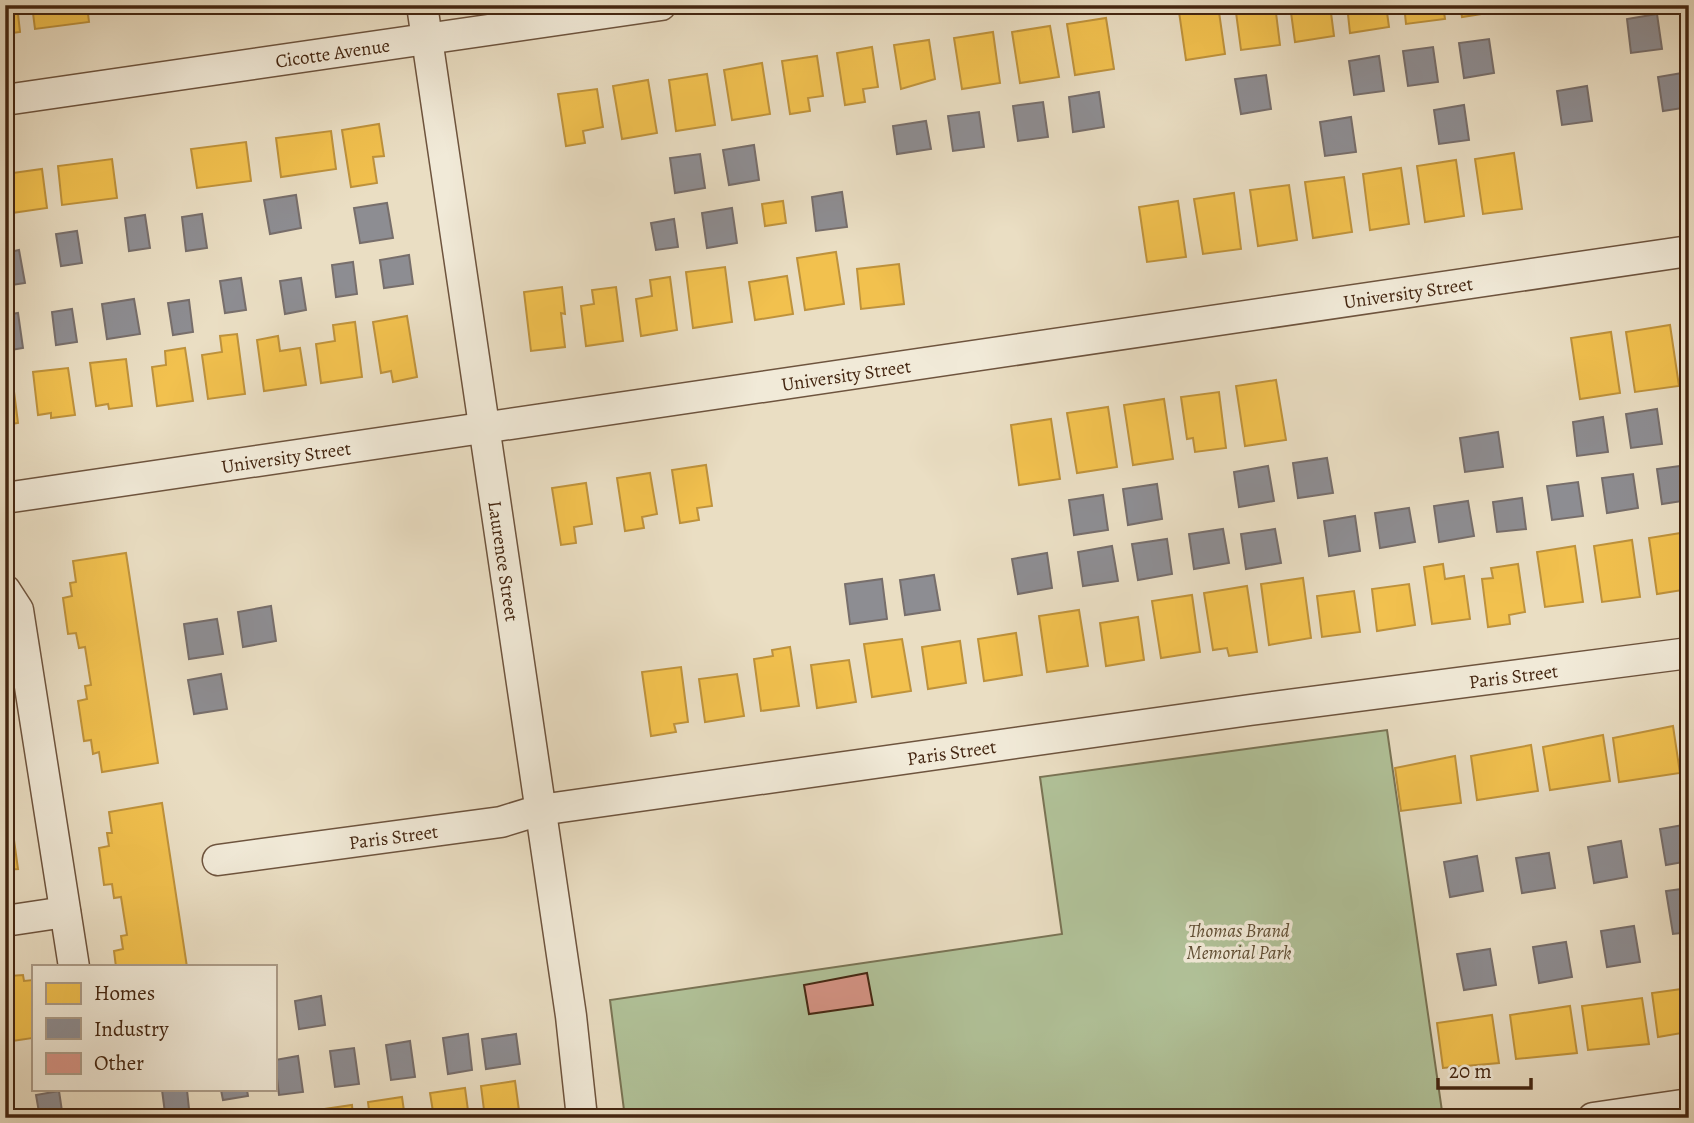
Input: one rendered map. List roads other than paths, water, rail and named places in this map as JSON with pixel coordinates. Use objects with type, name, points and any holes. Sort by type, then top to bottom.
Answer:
[{"type":"street","name":"Laurence Street","points":[[422,5],[571,1016],[582,1118]]},
{"type":"street","name":"Cicotte Avenue","points":[[5,100],[661,5]]},
{"type":"street","name":"University Street","points":[[5,498],[1689,251]]},
{"type":"street","points":[[5,590],[18,610],[74,965]]},
{"type":"street","name":"Paris Street","points":[[218,860],[501,822],[540,810],[1250,710],[1689,653]]},
{"type":"street","points":[[5,921],[65,912]]},
{"type":"street","points":[[1593,1118],[1689,1104]]},
{"type":"park label","name":"Thomas Brand Memorial Park","points":[[1239,941]]}]
